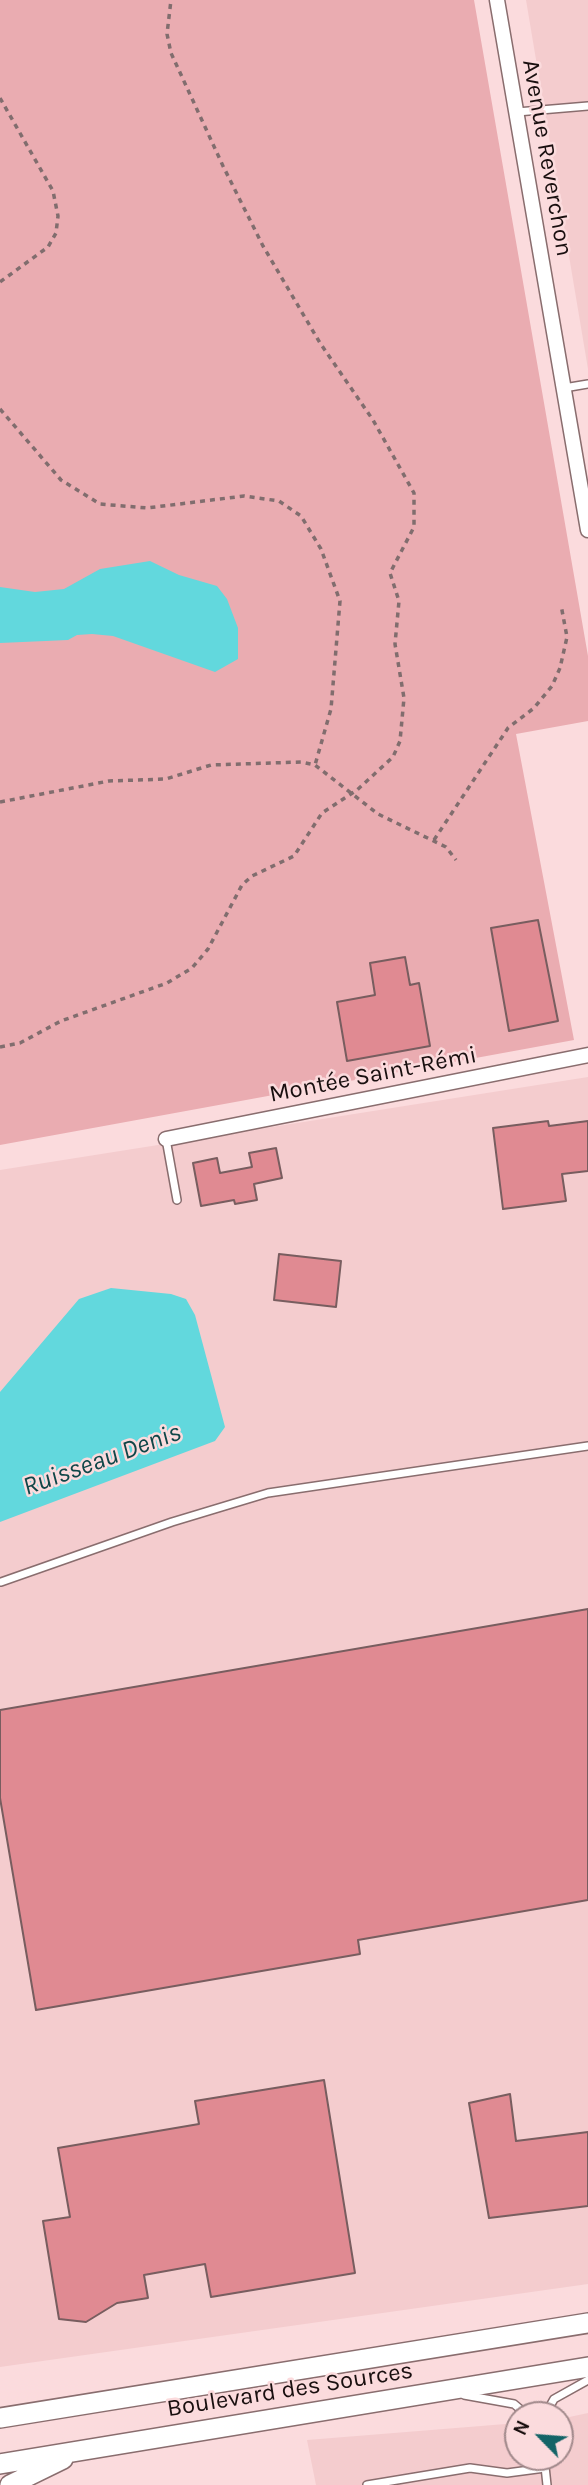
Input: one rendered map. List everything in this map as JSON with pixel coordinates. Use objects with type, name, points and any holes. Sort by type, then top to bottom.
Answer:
[{"type":"main road","name":"Boulevard des Sources","points":[[0,2418],[588,2323]]},
{"type":"main road","name":"Boulevard des Sources","points":[[0,2464],[588,2367]]},
{"type":"main road","points":[[10,2485],[86,2448]]},
{"type":"street","name":"Avenue Reverchon","points":[[497,0],[588,530]]},
{"type":"street","name":"Montée Saint-Rémi","points":[[166,1139],[588,1055]]},
{"type":"lane","points":[[516,112],[588,106]]},
{"type":"lane","points":[[564,388],[588,384]]},
{"type":"lane","points":[[166,1139],[177,1200]]},
{"type":"lane","points":[[1,1582],[172,1522],[268,1493],[588,1446]]},
{"type":"lane","points":[[553,2401],[588,2380]]},
{"type":"lane","points":[[439,2390],[504,2402]]},
{"type":"lane","points":[[367,2485],[470,2468],[508,2473],[523,2471]]},
{"type":"path","points":[[0,1047],[20,1042],[61,1021],[159,987],[192,968],[208,949],[242,885],[252,876],[294,856],[322,813],[353,793],[393,757],[400,741],[404,698],[395,644],[399,601],[390,573],[414,527],[417,515],[414,493],[373,420],[320,343],[263,246],[223,166],[171,53],[167,34],[171,0]]},
{"type":"path","points":[[0,98],[53,191],[58,216],[56,233],[48,247],[0,282]]},
{"type":"path","points":[[0,409],[61,480],[100,504],[147,508],[244,496],[279,501],[300,516],[321,549],[340,601],[331,709],[315,765]]},
{"type":"path","points":[[434,840],[508,728],[534,708],[552,686],[560,668],[567,637],[561,606]]},
{"type":"path","points":[[0,802],[108,781],[166,779],[223,764],[283,762],[315,765],[388,820],[446,847],[456,860]]},
{"type":"shaded area","points":[[0,0],[474,0],[588,656],[588,721],[516,734],[574,1040],[0,1145]]},
{"type":"shaded area","points":[[526,0],[588,0],[588,369]]},
{"type":"shaded area","points":[[588,1077],[588,2284],[0,2367],[0,1170]]},
{"type":"shaded area","points":[[588,2413],[588,2485],[316,2485],[307,2440],[504,2424],[504,2471],[574,2471],[574,2416]]},
{"type":"water","points":[[150,561],[179,575],[217,586],[227,599],[238,628],[238,659],[215,672],[113,636],[92,634],[77,635],[68,640],[0,643],[0,587],[35,592],[64,589],[100,569]]},
{"type":"water","name":"Ruisseau Denis","points":[[111,1288],[171,1294],[186,1299],[195,1315],[225,1427],[215,1441],[0,1522],[0,1392],[79,1299]]},
{"type":"building","points":[[538,920],[558,1021],[509,1031],[491,928]]},
{"type":"building","points":[[405,957],[410,985],[419,983],[430,1046],[347,1061],[337,1002],[375,995],[370,963]]},
{"type":"building","points":[[548,1121],[549,1126],[588,1121],[588,1171],[562,1174],[566,1201],[503,1209],[493,1128]]},
{"type":"building","points":[[276,1148],[282,1178],[254,1184],[257,1200],[235,1204],[234,1200],[201,1206],[193,1163],[217,1158],[220,1173],[252,1167],[249,1153]]},
{"type":"building","points":[[279,1254],[341,1261],[336,1307],[274,1300]]},
{"type":"building","points":[[588,1609],[588,1900],[358,1940],[360,1954],[36,2010],[0,1798],[0,1710]]},
{"type":"building","points":[[324,2080],[355,2273],[211,2297],[205,2264],[144,2275],[148,2298],[117,2303],[86,2322],[59,2319],[43,2221],[70,2217],[58,2148],[199,2124],[195,2101]]},
{"type":"building","points":[[510,2094],[516,2141],[588,2132],[588,2206],[489,2218],[469,2103]]}]
